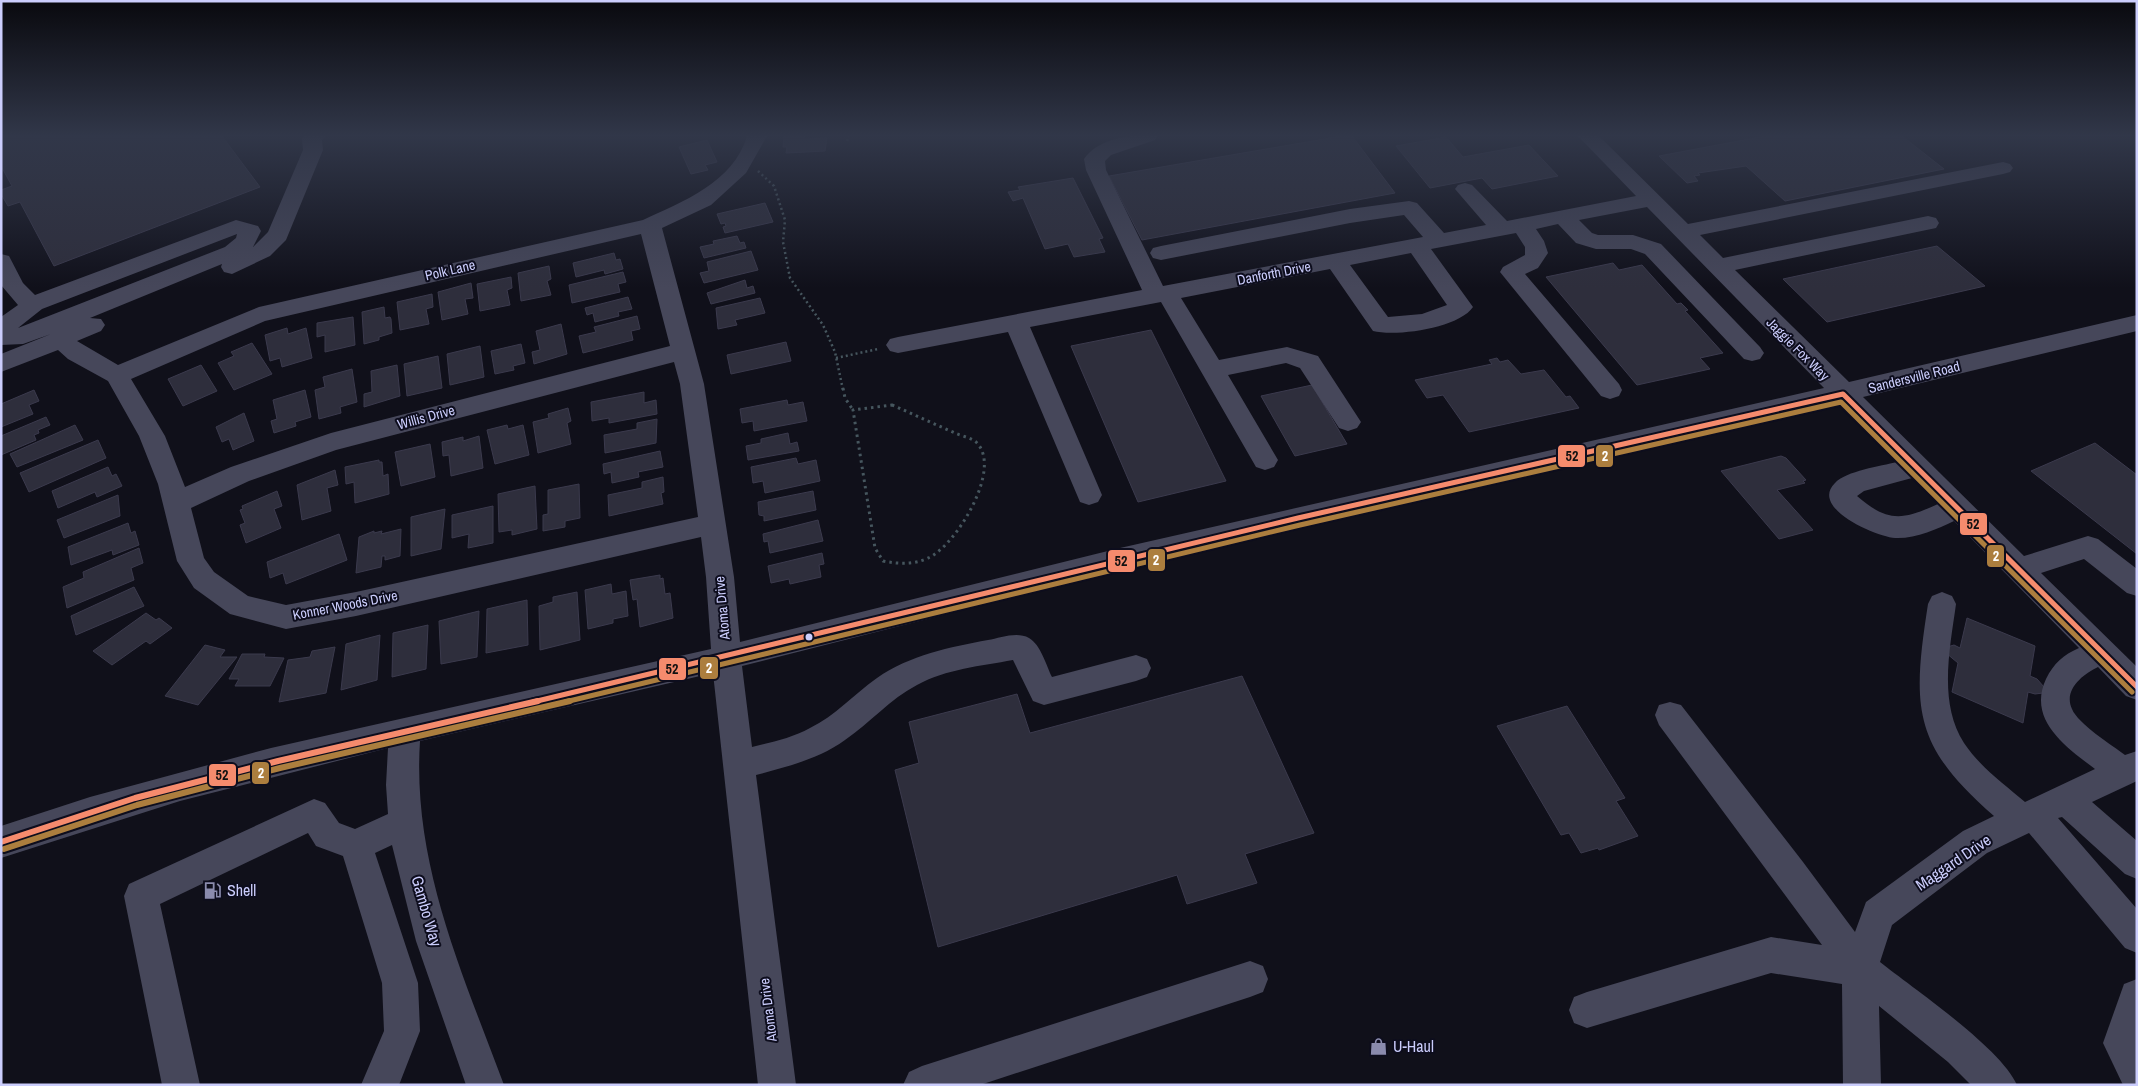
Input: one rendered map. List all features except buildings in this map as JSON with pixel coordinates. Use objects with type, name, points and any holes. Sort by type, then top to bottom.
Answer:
[{"type":"street","points":[[1,364],[241,263],[262,251],[278,235],[298,187]]},
{"type":"street","name":"Polk Lane","points":[[117,375],[259,315],[650,225],[704,200],[719,187]]},
{"type":"street","points":[[1105,187],[1162,294],[1213,370],[1266,460]]},
{"type":"street","name":"Jaggie Fox Way","points":[[1637,187],[1956,508],[2137,687]]},
{"type":"street","points":[[1681,232],[1908,187]]},
{"type":"street","points":[[1465,189],[1511,227],[1537,244],[1537,255],[1529,266],[1511,272],[1610,390]]},
{"type":"street","name":"Danforth Drive","points":[[898,345],[1650,200]]},
{"type":"street","points":[[1161,253],[1350,216],[1409,208],[1462,308],[1446,317],[1404,325],[1381,325],[1336,261]]},
{"type":"street","points":[[1563,217],[1584,238],[1609,244],[1633,242],[1653,249],[1752,353]]},
{"type":"street","points":[[1716,267],[1928,223]]},
{"type":"street","name":"Atoma Drive","points":[[650,225],[692,384],[720,577],[726,657],[777,1085]]},
{"type":"street","points":[[1,329],[34,304],[236,227],[250,231],[246,241],[233,252],[22,336],[1,337]]},
{"type":"street","points":[[246,241],[271,242]]},
{"type":"street","points":[[1,262],[15,292],[23,300],[34,304]]},
{"type":"street","points":[[1016,323],[1089,495]]},
{"type":"street","name":"Sandersville Road","points":[[1,842],[66,819],[135,798],[278,761],[726,657],[974,594],[1843,394],[2137,323]]},
{"type":"street","points":[[60,339],[76,353],[117,375]]},
{"type":"street","name":"Willis Drive","points":[[176,503],[240,474],[331,442],[683,351]]},
{"type":"street","points":[[1213,370],[1287,355],[1309,362],[1348,422]]},
{"type":"street","name":"Konner Woods Drive","points":[[117,375],[152,436],[176,503],[192,560],[204,580],[240,606],[286,617],[356,604],[712,524]]},
{"type":"street","points":[[1915,466],[1856,483],[1844,490],[1844,500],[1859,515],[1875,525],[1891,530],[1923,523],[1956,508]]},
{"type":"street","points":[[2017,568],[2088,547],[2137,585]]},
{"type":"street","points":[[1942,604],[1933,667],[1934,696],[1939,725],[1953,754],[1966,770],[2028,817],[2137,936]]},
{"type":"street","points":[[739,765],[810,745],[833,731],[888,687],[910,674],[942,662],[1019,647],[1026,654],[1044,692],[1136,668]]},
{"type":"street","points":[[2101,652],[2070,668],[2060,681],[2055,701],[2058,714],[2073,730],[2130,768]]},
{"type":"street","points":[[1670,715],[1791,872],[1860,969],[1961,1049],[1998,1085]]},
{"type":"street","name":"Gambo Way","points":[[405,732],[402,792],[410,852],[432,932],[485,1085]]},
{"type":"street","name":"Maggard Drive","points":[[1862,1085],[1860,969],[1878,914],[1975,842],[2130,768]]},
{"type":"street","points":[[2065,799],[2137,863]]},
{"type":"street","points":[[181,1085],[142,896],[314,814],[328,835],[356,845],[406,822]]},
{"type":"street","points":[[356,845],[400,983],[402,1030],[380,1085]]},
{"type":"street","points":[[1587,1010],[1771,954],[1860,969]]},
{"type":"street","points":[[922,1085],[1250,979]]},
{"type":"street","points":[[2137,998],[2121,1043],[2137,1073]]},
{"type":"path","points":[[774,187],[785,220],[783,242],[790,278],[823,325],[836,358],[844,398],[853,410],[875,548],[883,561],[901,565],[928,558],[948,543],[978,496],[984,478],[986,457],[976,442],[892,405],[853,410]]},
{"type":"path","points":[[836,358],[898,345]]},
{"type":"transit line","name":"52","points":[[1,842],[135,798],[278,761],[726,657],[1298,518],[1843,394],[2137,687]]},
{"type":"transit line","name":"2","points":[[4,849],[137,805],[280,768],[728,664],[1300,525],[1841,402],[2132,692]]},
{"type":"place","name":"Shell","points":[[213,890]]},
{"type":"place","name":"U-Haul","points":[[1379,1046]]}]
